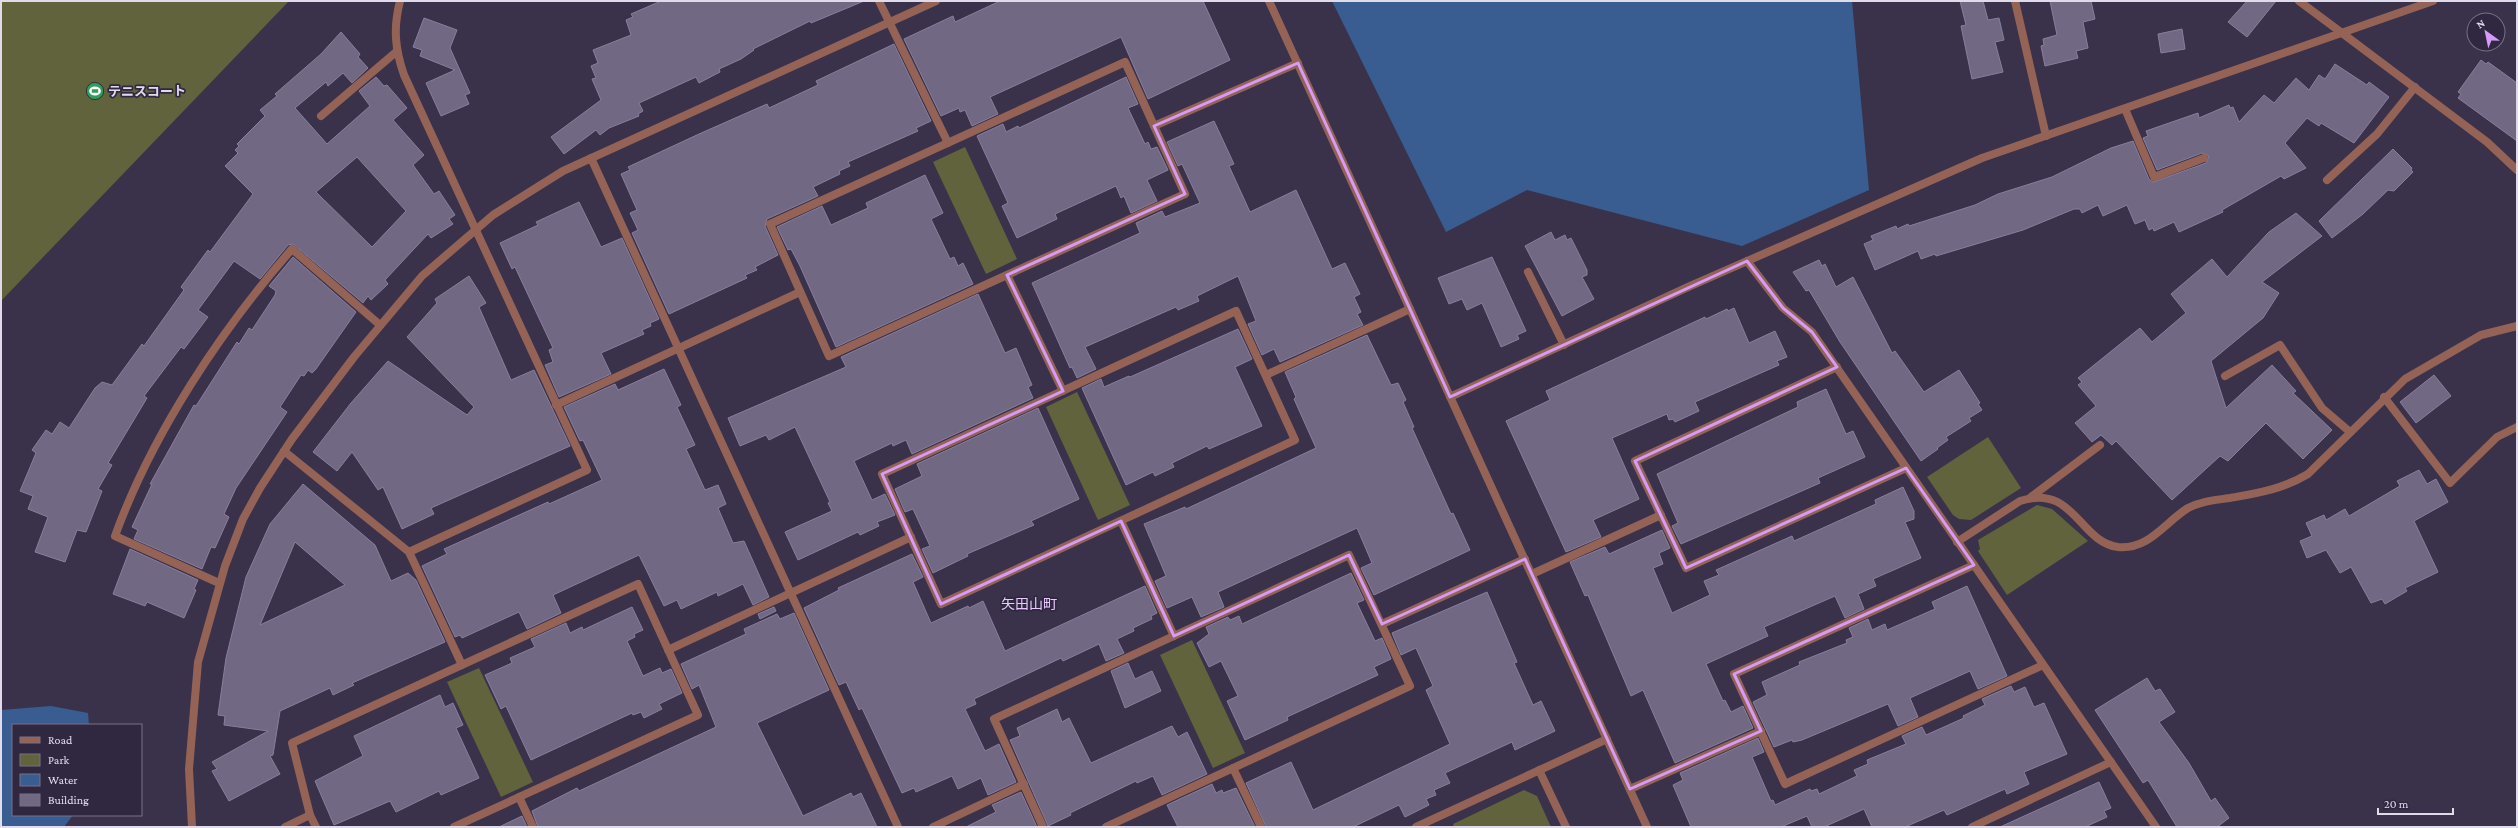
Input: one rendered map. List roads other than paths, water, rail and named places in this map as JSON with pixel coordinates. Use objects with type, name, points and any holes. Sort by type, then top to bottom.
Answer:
[{"type":"street","points":[[400,1],[394,31],[396,52],[404,75],[587,470],[409,552]]},
{"type":"street","points":[[192,827],[189,769],[198,662],[219,583],[243,519],[284,450],[380,325],[422,276],[493,215],[524,195],[591,158],[936,1]]},
{"type":"street","points":[[1269,1],[1647,827]]},
{"type":"street","points":[[2015,1],[2046,136]]},
{"type":"street","points":[[2299,1],[2487,142],[2517,170]]},
{"type":"street","points":[[1450,397],[1747,261],[1953,171],[2046,136],[2432,1]]},
{"type":"street","points":[[880,2],[948,143]]},
{"type":"street","points":[[321,116],[396,52]]},
{"type":"street","points":[[1125,62],[1154,126],[1185,194],[829,356],[770,224],[1125,62]]},
{"type":"street","points":[[1154,126],[1298,63]]},
{"type":"street","points":[[2327,180],[2378,134],[2415,87]]},
{"type":"street","points":[[2125,109],[2154,177],[2204,158]]},
{"type":"street","points":[[591,158],[898,827]]},
{"type":"street","points":[[219,583],[115,536],[129,497],[166,426],[243,311],[292,248],[380,325]]},
{"type":"street","points":[[1747,261],[1783,308],[1812,332],[2156,827]]},
{"type":"street","points":[[1528,272],[1564,345]]},
{"type":"street","points":[[1007,275],[1063,391]]},
{"type":"street","points":[[556,405],[800,292]]},
{"type":"street","points":[[1266,375],[1410,309]]},
{"type":"street","points":[[1236,311],[1266,375],[1295,440],[941,604],[882,474],[1236,311]]},
{"type":"street","points":[[2031,497],[2042,497],[2057,502],[2070,510],[2102,542],[2118,547],[2136,545],[2153,538],[2188,508],[2203,502],[2269,491],[2290,485],[2308,474],[2405,379],[2481,335],[2517,326]]},
{"type":"street","points":[[2225,376],[2280,345],[2322,408],[2350,432]]},
{"type":"street","points":[[1837,367],[1635,461],[1686,568],[1906,468]]},
{"type":"street","points":[[2384,398],[2450,483],[2497,437],[2517,427]]},
{"type":"street","points":[[1958,542],[2020,501],[2031,497],[2100,445]]},
{"type":"street","points":[[284,450],[409,552],[462,665]]},
{"type":"street","points":[[1532,574],[1661,515]]},
{"type":"street","points":[[1121,521],[1174,636]]},
{"type":"street","points":[[668,650],[911,537]]},
{"type":"street","points":[[1043,827],[994,719],[1349,555],[1410,686],[1106,827]]},
{"type":"street","points":[[1382,624],[1525,559]]},
{"type":"street","points":[[1974,565],[1734,674],[1785,784],[2043,665]]},
{"type":"street","points":[[316,827],[310,815],[292,743],[638,584],[698,715],[454,827]]},
{"type":"street","points":[[1630,789],[1761,731]]},
{"type":"street","points":[[1416,827],[1607,739]]},
{"type":"street","points":[[1972,827],[2111,762]]},
{"type":"street","points":[[1233,768],[1261,827]]},
{"type":"street","points":[[1539,770],[1566,827]]},
{"type":"street","points":[[933,827],[1024,784]]},
{"type":"street","points":[[519,797],[533,827]]},
{"type":"street","points":[[285,827],[310,815]]},
{"type":"water","points":[[1332,1],[1852,1],[1869,190],[1742,246],[1527,190],[1446,232]]},
{"type":"water","points":[[51,706],[88,713],[89,724],[12,724],[12,816],[72,816],[64,827],[1,827],[1,710]]},
{"type":"place","name":"テニスコート","points":[[95,91]]},
{"type":"district","name":"矢田山町","points":[[1029,604]]}]
